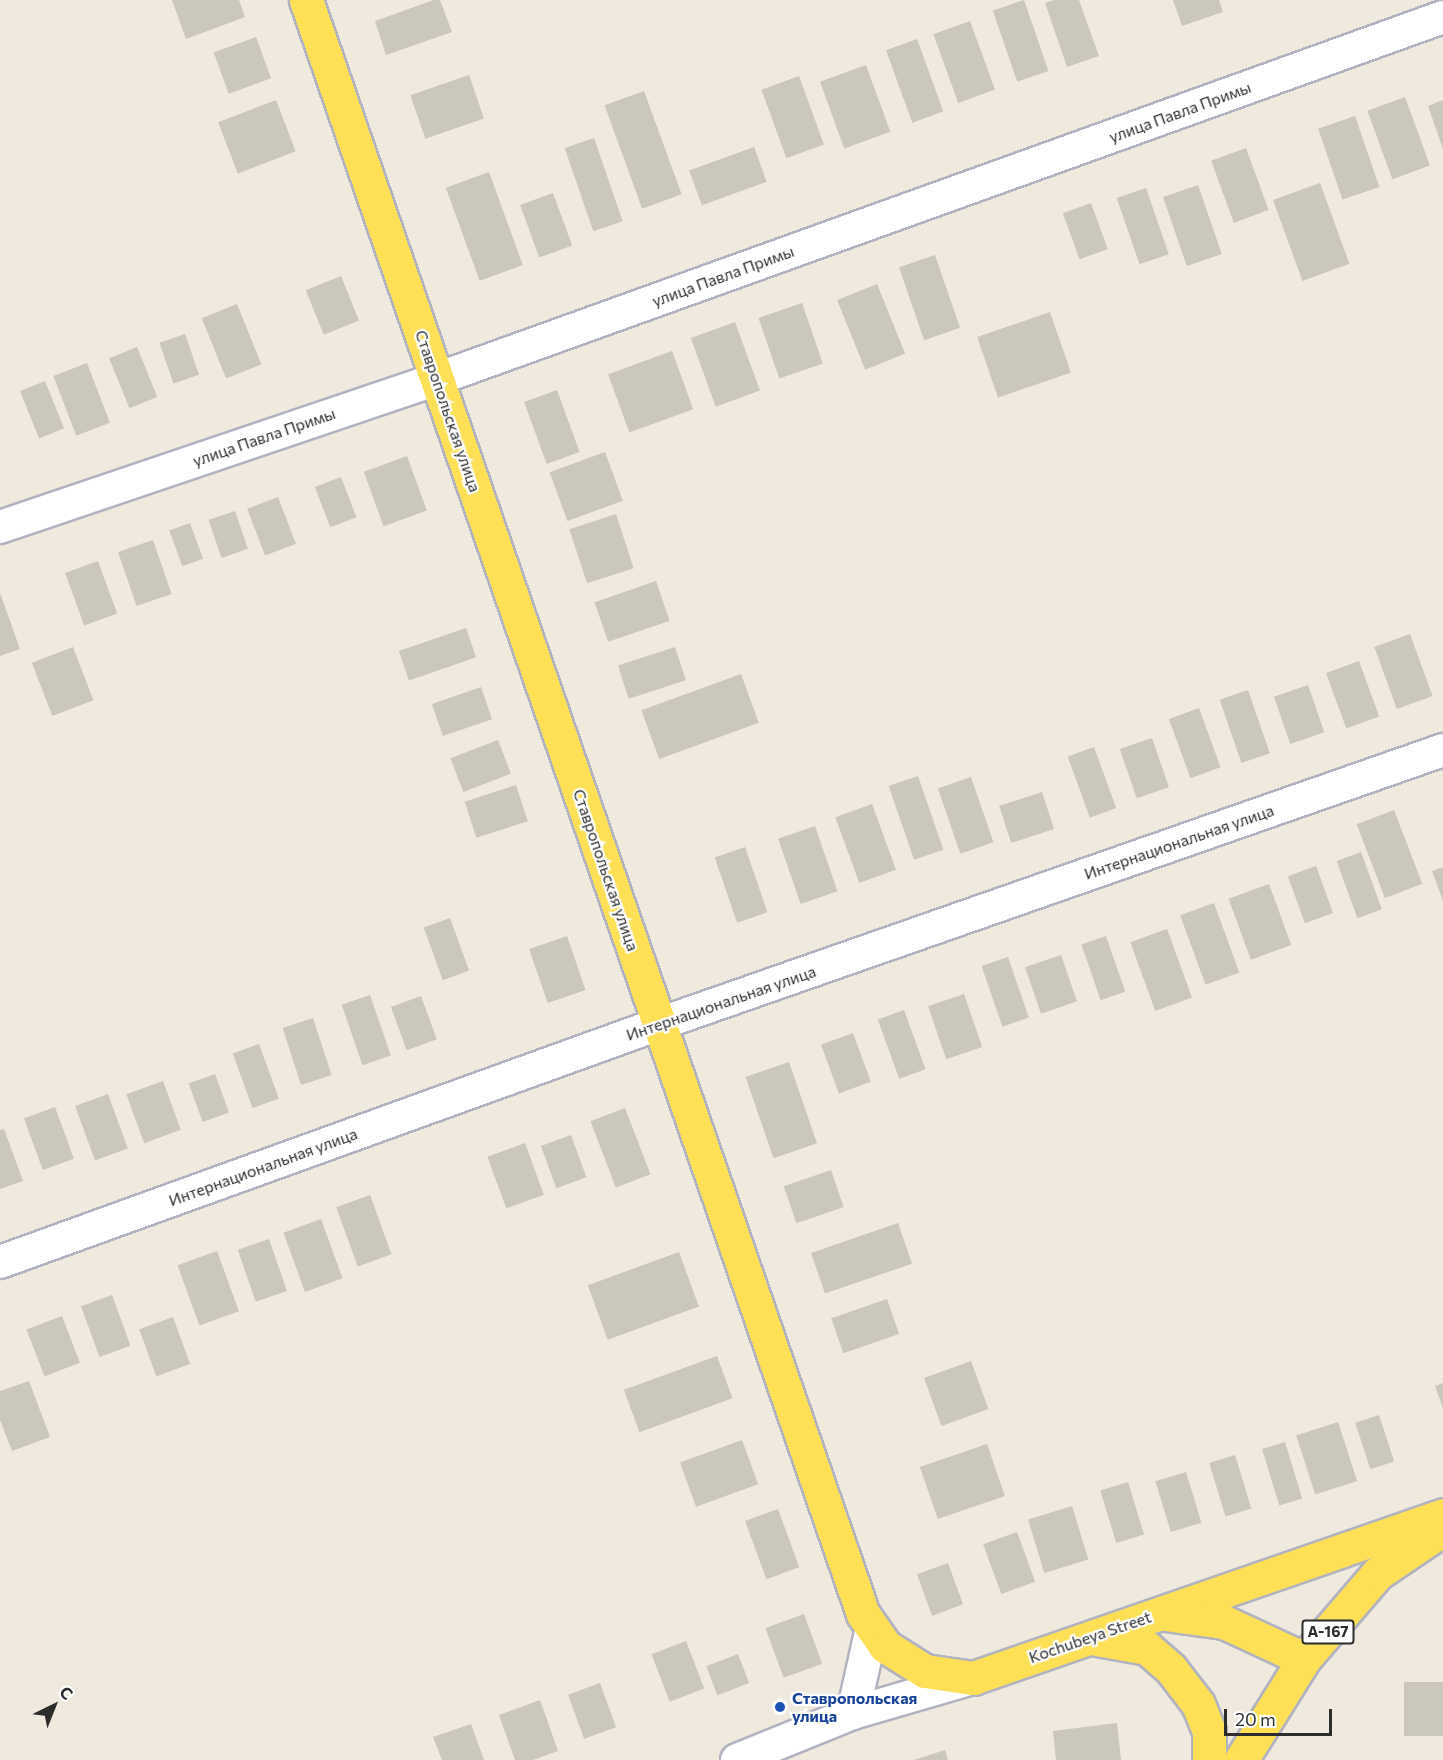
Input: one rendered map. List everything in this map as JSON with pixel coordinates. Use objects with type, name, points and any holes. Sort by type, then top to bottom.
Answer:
[{"type":"main road","name":"Ставропольская улица","points":[[306,0],[863,1614],[885,1646],[925,1671],[973,1678]]},
{"type":"main road","name":"Kochubeya Street","points":[[973,1678],[1443,1515]]},
{"type":"main road","name":"А-167","points":[[1240,1760],[1304,1659],[1378,1573],[1443,1529]]},
{"type":"main road","points":[[1159,1613],[1224,1622],[1304,1659]]},
{"type":"main road","points":[[1089,1638],[1147,1648],[1171,1669],[1198,1704],[1209,1731],[1209,1760]]},
{"type":"street","name":"улица Павла Примы","points":[[0,527],[437,379],[1443,17]]},
{"type":"street","name":"Интернациональная улица","points":[[0,1262],[660,1024],[1443,750]]},
{"type":"street","points":[[853,1713],[872,1628]]},
{"type":"street","name":"Kochubeya Street","points":[[737,1760],[772,1754],[853,1713],[973,1678]]},
{"type":"building","points":[[172,0],[239,0],[245,17],[186,39]]},
{"type":"building","points":[[434,0],[440,0],[452,32],[386,55],[375,21]]},
{"type":"building","points":[[1024,0],[1048,71],[1017,82],[993,11]]},
{"type":"building","points":[[1054,0],[1079,0],[1099,56],[1067,67],[1045,3]]},
{"type":"building","points":[[1173,0],[1219,0],[1223,12],[1182,26]]},
{"type":"building","points":[[970,21],[995,90],[958,103],[933,34]]},
{"type":"building","points":[[256,37],[271,78],[229,94],[214,52]]},
{"type":"building","points":[[917,39],[943,111],[912,123],[886,50]]},
{"type":"building","points":[[866,65],[890,132],[844,148],[820,82]]},
{"type":"building","points":[[469,75],[484,118],[425,139],[410,95]]},
{"type":"building","points":[[799,76],[824,145],[786,158],[761,90]]},
{"type":"building","points":[[644,91],[682,194],[642,209],[605,105]]},
{"type":"building","points":[[1405,97],[1430,166],[1392,179],[1367,111]]},
{"type":"building","points":[[276,100],[296,151],[238,174],[218,122]]},
{"type":"building","points":[[1443,100],[1443,149],[1428,106]]},
{"type":"building","points":[[1355,116],[1379,187],[1343,200],[1318,129]]},
{"type":"building","points":[[594,138],[623,221],[593,231],[565,148]]},
{"type":"building","points":[[754,147],[767,182],[702,205],[689,171]]},
{"type":"building","points":[[1246,148],[1269,210],[1234,223],[1211,161]]},
{"type":"building","points":[[489,172],[523,265],[480,281],[446,188]]},
{"type":"building","points":[[1320,183],[1349,264],[1302,281],[1273,200]]},
{"type":"building","points":[[1198,185],[1222,254],[1187,266],[1163,197]]},
{"type":"building","points":[[1146,188],[1169,254],[1139,264],[1117,198]]},
{"type":"building","points":[[553,193],[572,246],[539,258],[520,205]]},
{"type":"building","points":[[1091,203],[1108,249],[1080,259],[1063,213]]},
{"type":"building","points":[[935,255],[960,328],[924,340],[899,267]]},
{"type":"building","points":[[341,276],[359,321],[324,335],[306,290]]},
{"type":"building","points":[[877,284],[905,354],[865,370],[837,300]]},
{"type":"building","points":[[802,303],[823,364],[779,378],[759,318]]},
{"type":"building","points":[[237,304],[261,364],[226,379],[202,318]]},
{"type":"building","points":[[1050,312],[1071,373],[998,398],[977,337]]},
{"type":"building","points":[[735,322],[760,391],[716,407],[691,338]]},
{"type":"building","points":[[185,334],[199,375],[173,383],[159,343]]},
{"type":"building","points":[[137,347],[157,397],[129,408],[109,358]]},
{"type":"building","points":[[672,351],[693,409],[629,433],[608,374]]},
{"type":"building","points":[[87,363],[110,423],[76,436],[53,376]]},
{"type":"building","points":[[45,381],[64,428],[39,438],[20,391]]},
{"type":"building","points":[[557,390],[580,452],[547,464],[524,402]]},
{"type":"building","points":[[605,452],[623,501],[567,521],[550,472]]},
{"type":"building","points":[[407,456],[427,511],[384,526],[364,472]]},
{"type":"building","points":[[341,477],[356,517],[330,527],[315,487]]},
{"type":"building","points":[[278,497],[296,544],[265,556],[247,509]]},
{"type":"building","points":[[235,511],[248,549],[222,558],[209,520]]},
{"type":"building","points":[[616,514],[634,568],[587,583],[569,529]]},
{"type":"building","points":[[190,523],[203,559],[182,566],[169,531]]},
{"type":"building","points":[[153,540],[172,594],[137,606],[118,552]]},
{"type":"building","points":[[98,561],[117,614],[84,626],[65,573]]},
{"type":"building","points":[[656,581],[670,621],[608,642],[595,602]]},
{"type":"building","points":[[0,593],[20,649],[0,656]]},
{"type":"building","points":[[466,628],[476,657],[409,680],[399,651]]},
{"type":"building","points":[[1410,634],[1433,696],[1397,709],[1374,647]]},
{"type":"building","points":[[73,647],[93,700],[52,716],[32,663]]},
{"type":"building","points":[[675,647],[686,680],[629,699],[618,666]]},
{"type":"building","points":[[1359,661],[1379,716],[1346,728],[1326,673]]},
{"type":"building","points":[[741,674],[759,723],[659,759],[641,710]]},
{"type":"building","points":[[1308,685],[1324,732],[1290,744],[1274,697]]},
{"type":"building","points":[[481,687],[492,719],[443,736],[432,704]]},
{"type":"building","points":[[1248,690],[1270,753],[1241,763],[1220,700]]},
{"type":"building","points":[[1199,708],[1221,767],[1190,778],[1169,719]]},
{"type":"building","points":[[1152,738],[1169,787],[1137,798],[1120,749]]},
{"type":"building","points":[[498,740],[511,774],[463,792],[450,758]]},
{"type":"building","points":[[1094,747],[1116,808],[1090,818],[1068,757]]},
{"type":"building","points":[[918,776],[943,850],[914,860],[889,786]]},
{"type":"building","points":[[971,777],[993,842],[960,854],[938,788]]},
{"type":"building","points":[[516,785],[528,821],[476,838],[465,802]]},
{"type":"building","points":[[1042,792],[1054,829],[1011,843],[999,806]]},
{"type":"building","points":[[872,804],[896,870],[859,883],[835,817]]},
{"type":"building","points":[[1394,810],[1422,884],[1385,898],[1357,824]]},
{"type":"building","points":[[815,826],[837,891],[801,904],[778,839]]},
{"type":"building","points":[[745,847],[767,912],[737,923],[715,857]]},
{"type":"building","points":[[1361,852],[1382,909],[1357,918],[1337,861]]},
{"type":"building","points":[[1316,866],[1333,913],[1305,923],[1288,876]]},
{"type":"building","points":[[1443,867],[1443,901],[1432,871]]},
{"type":"building","points":[[1269,884],[1291,945],[1251,960],[1229,899]]},
{"type":"building","points":[[1214,903],[1239,973],[1205,985],[1180,915]]},
{"type":"building","points":[[450,918],[469,971],[443,980],[424,928]]},
{"type":"building","points":[[1167,929],[1192,998],[1155,1011],[1130,942]]},
{"type":"building","points":[[567,936],[586,990],[548,1003],[529,949]]},
{"type":"building","points":[[1106,936],[1125,992],[1101,1000],[1081,944]]},
{"type":"building","points":[[1061,955],[1077,1001],[1041,1014],[1025,967]]},
{"type":"building","points":[[1008,957],[1029,1018],[1002,1027],[982,966]]},
{"type":"building","points":[[964,994],[982,1047],[946,1059],[928,1006]]},
{"type":"building","points":[[370,995],[391,1056],[362,1065],[342,1005]]},
{"type":"building","points":[[421,996],[437,1039],[407,1050],[391,1007]]},
{"type":"building","points":[[904,1010],[926,1069],[899,1079],[878,1020]]},
{"type":"building","points":[[313,1018],[332,1075],[301,1085],[283,1028]]},
{"type":"building","points":[[853,1033],[871,1082],[839,1093],[821,1045]]},
{"type":"building","points":[[259,1044],[279,1099],[253,1108],[233,1054]]},
{"type":"building","points":[[789,1062],[817,1143],[774,1158],[746,1077]]},
{"type":"building","points":[[215,1074],[229,1113],[203,1122],[189,1084]]},
{"type":"building","points":[[163,1081],[181,1130],[144,1143],[126,1094]]},
{"type":"building","points":[[108,1094],[128,1149],[95,1160],[75,1106]]},
{"type":"building","points":[[55,1107],[74,1159],[43,1170],[24,1118]]},
{"type":"building","points":[[625,1108],[650,1174],[616,1188],[590,1121]]},
{"type":"building","points":[[4,1129],[23,1181],[0,1189],[0,1130]]},
{"type":"building","points":[[571,1135],[586,1177],[556,1188],[541,1146]]},
{"type":"building","points":[[525,1143],[544,1195],[506,1208],[487,1157]]},
{"type":"building","points":[[831,1170],[844,1207],[796,1223],[784,1186]]},
{"type":"building","points":[[370,1195],[392,1254],[358,1267],[336,1207]]},
{"type":"building","points":[[321,1219],[343,1278],[305,1292],[283,1233]]},
{"type":"building","points":[[898,1223],[912,1264],[825,1294],[811,1253]]},
{"type":"building","points":[[269,1239],[287,1291],[256,1302],[238,1250]]},
{"type":"building","points":[[217,1251],[239,1311],[199,1326],[178,1265]]},
{"type":"building","points":[[679,1252],[699,1307],[608,1340],[588,1285]]},
{"type":"building","points":[[112,1295],[130,1346],[99,1357],[81,1306]]},
{"type":"building","points":[[887,1299],[899,1334],[843,1353],[831,1318]]},
{"type":"building","points":[[62,1316],[80,1363],[44,1376],[27,1330]]},
{"type":"building","points":[[173,1317],[190,1364],[156,1376],[139,1329]]},
{"type":"building","points":[[717,1356],[732,1398],[639,1432],[624,1390]]},
{"type":"building","points":[[971,1361],[988,1409],[941,1426],[924,1378]]},
{"type":"building","points":[[29,1381],[50,1437],[12,1451],[0,1420],[0,1391]]},
{"type":"building","points":[[1443,1383],[1443,1408],[1435,1386]]},
{"type":"building","points":[[1379,1415],[1394,1462],[1370,1469],[1355,1423]]},
{"type":"building","points":[[1338,1422],[1357,1481],[1315,1495],[1296,1436]]},
{"type":"building","points":[[742,1440],[758,1484],[696,1507],[680,1463]]},
{"type":"building","points":[[1285,1442],[1302,1498],[1279,1505],[1262,1449]]},
{"type":"building","points":[[987,1444],[1005,1496],[938,1519],[920,1467]]},
{"type":"building","points":[[1235,1455],[1251,1509],[1226,1516],[1209,1463]]},
{"type":"building","points":[[1186,1472],[1201,1523],[1171,1532],[1155,1481]]},
{"type":"building","points":[[1128,1482],[1144,1535],[1116,1543],[1100,1490]]},
{"type":"building","points":[[1072,1506],[1088,1560],[1044,1573],[1028,1519]]},
{"type":"building","points":[[778,1509],[799,1567],[766,1579],[745,1521]]},
{"type":"building","points":[[1017,1532],[1035,1582],[1001,1594],[983,1544]]},
{"type":"building","points":[[948,1563],[963,1604],[932,1616],[917,1574]]},
{"type":"building","points":[[804,1614],[822,1664],[784,1678],[765,1628]]},
{"type":"building","points":[[686,1641],[704,1689],[670,1702],[651,1654]]},
{"type":"building","points":[[738,1654],[749,1683],[717,1695],[706,1666]]},
{"type":"building","points":[[1404,1682],[1443,1682],[1443,1736],[1404,1736]]},
{"type":"building","points":[[600,1683],[616,1727],[584,1739],[568,1695]]},
{"type":"building","points":[[540,1700],[558,1751],[533,1760],[515,1760],[499,1715]]},
{"type":"building","points":[[1117,1723],[1121,1760],[1056,1760],[1053,1731]]},
{"type":"building","points":[[471,1724],[484,1760],[442,1760],[433,1737]]},
{"type":"building","points":[[945,1750],[948,1760],[914,1760]]},
{"type":"place","name":"Ставропольская улица","points":[[780,1707]]}]
